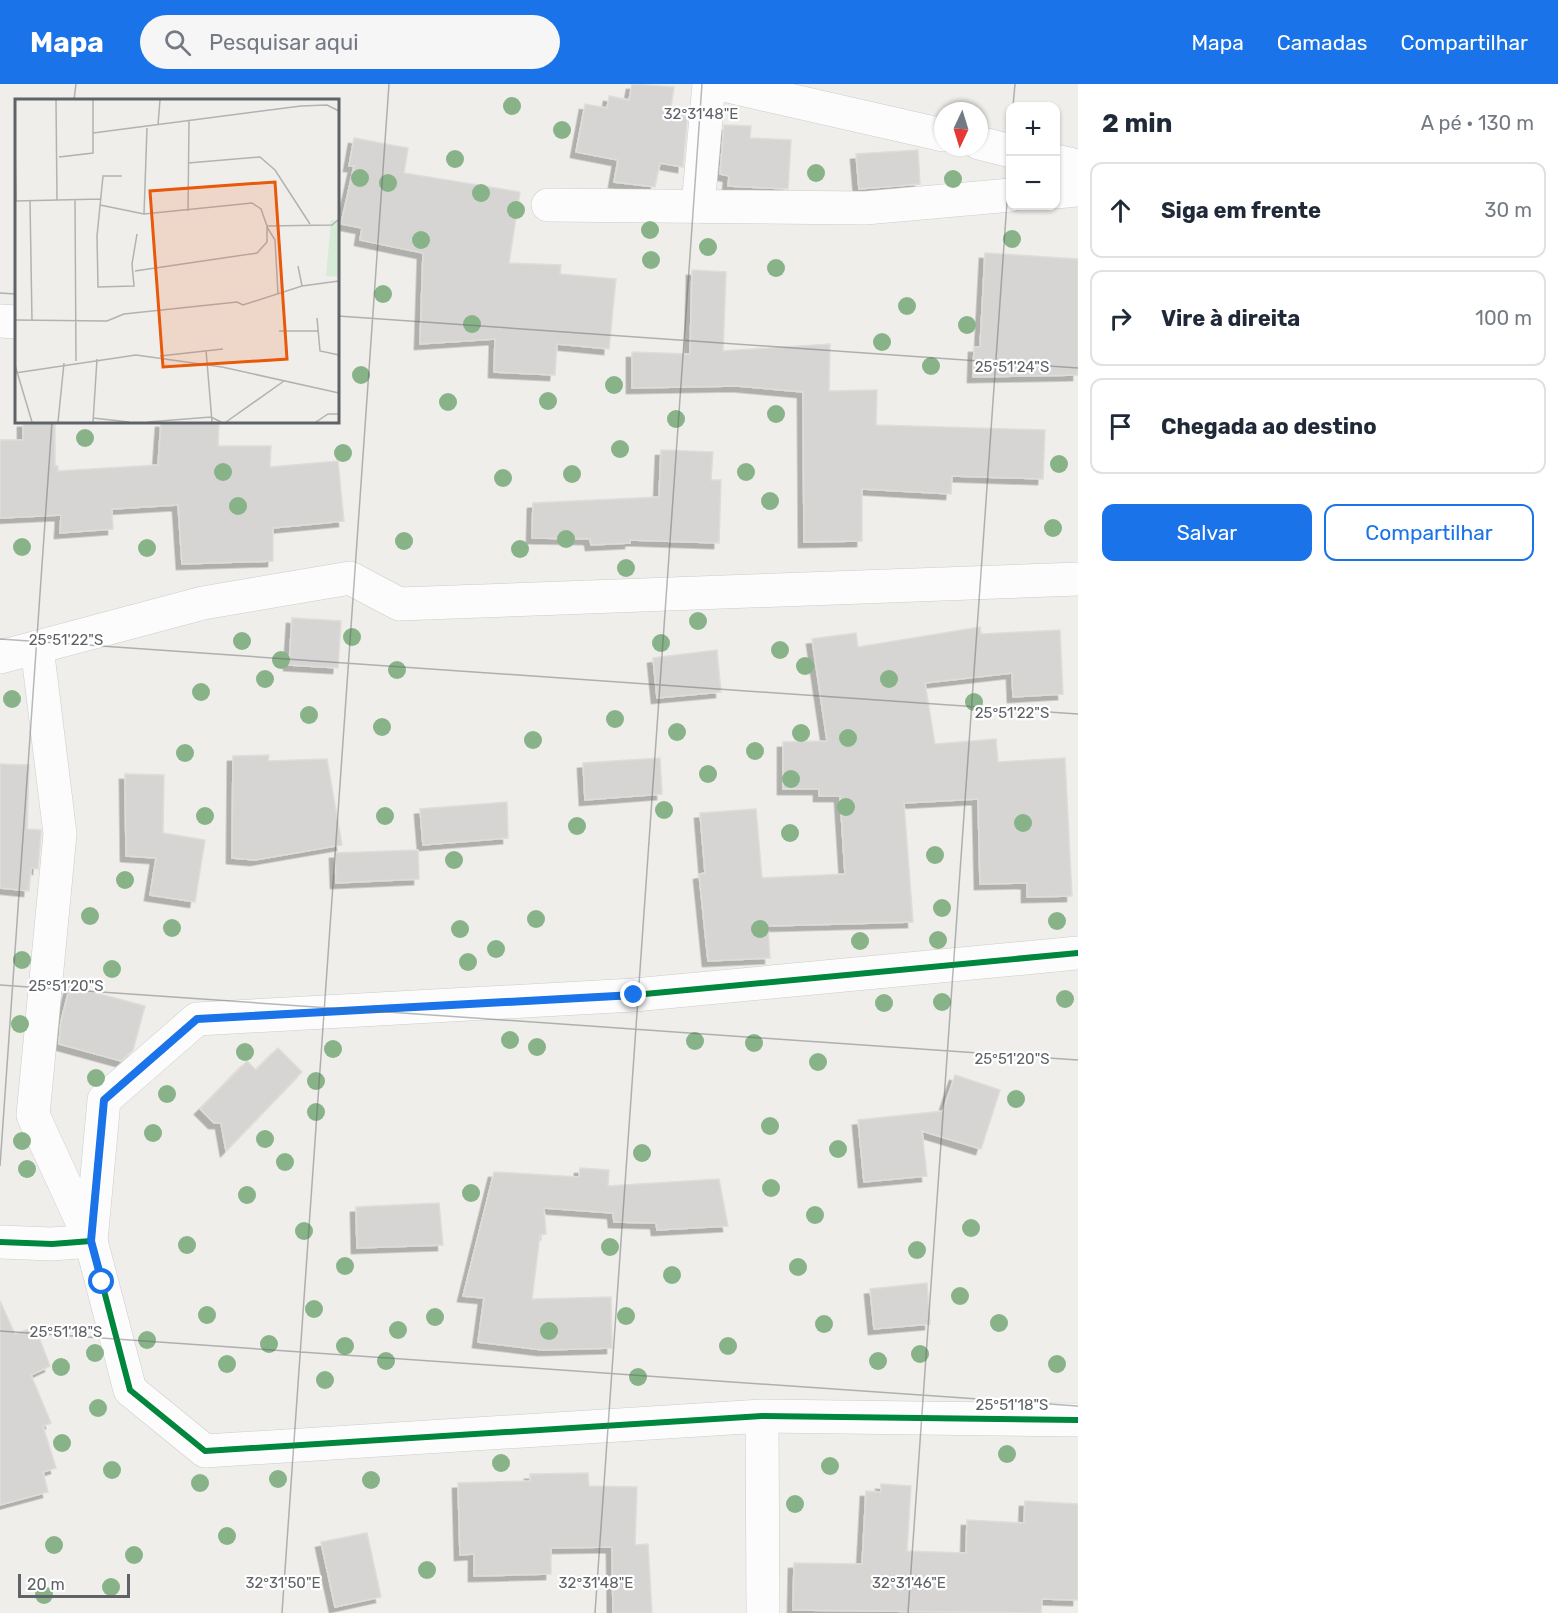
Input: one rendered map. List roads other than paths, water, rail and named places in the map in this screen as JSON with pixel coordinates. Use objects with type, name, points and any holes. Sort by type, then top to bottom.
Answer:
[{"type":"street","points":[[698,207],[709,84]]},
{"type":"street","points":[[719,84],[934,133]]},
{"type":"street","points":[[988,145],[1006,150]]},
{"type":"street","points":[[1060,162],[1078,166]]},
{"type":"street","points":[[1060,192],[1078,190]]},
{"type":"street","points":[[548,205],[865,208],[1006,195]]},
{"type":"street","points":[[0,321],[15,322]]},
{"type":"street","points":[[0,657],[203,603],[350,578],[399,604],[1078,579]]},
{"type":"street","points":[[37,647],[60,834],[33,1115],[91,1241],[130,1390],[206,1451],[762,1416],[1078,1420]]},
{"type":"street","points":[[91,1241],[104,1100],[197,1019],[634,995],[1078,952]]},
{"type":"street","points":[[0,1242],[51,1244],[91,1241]]},
{"type":"street","points":[[762,1416],[763,1613]]}]
